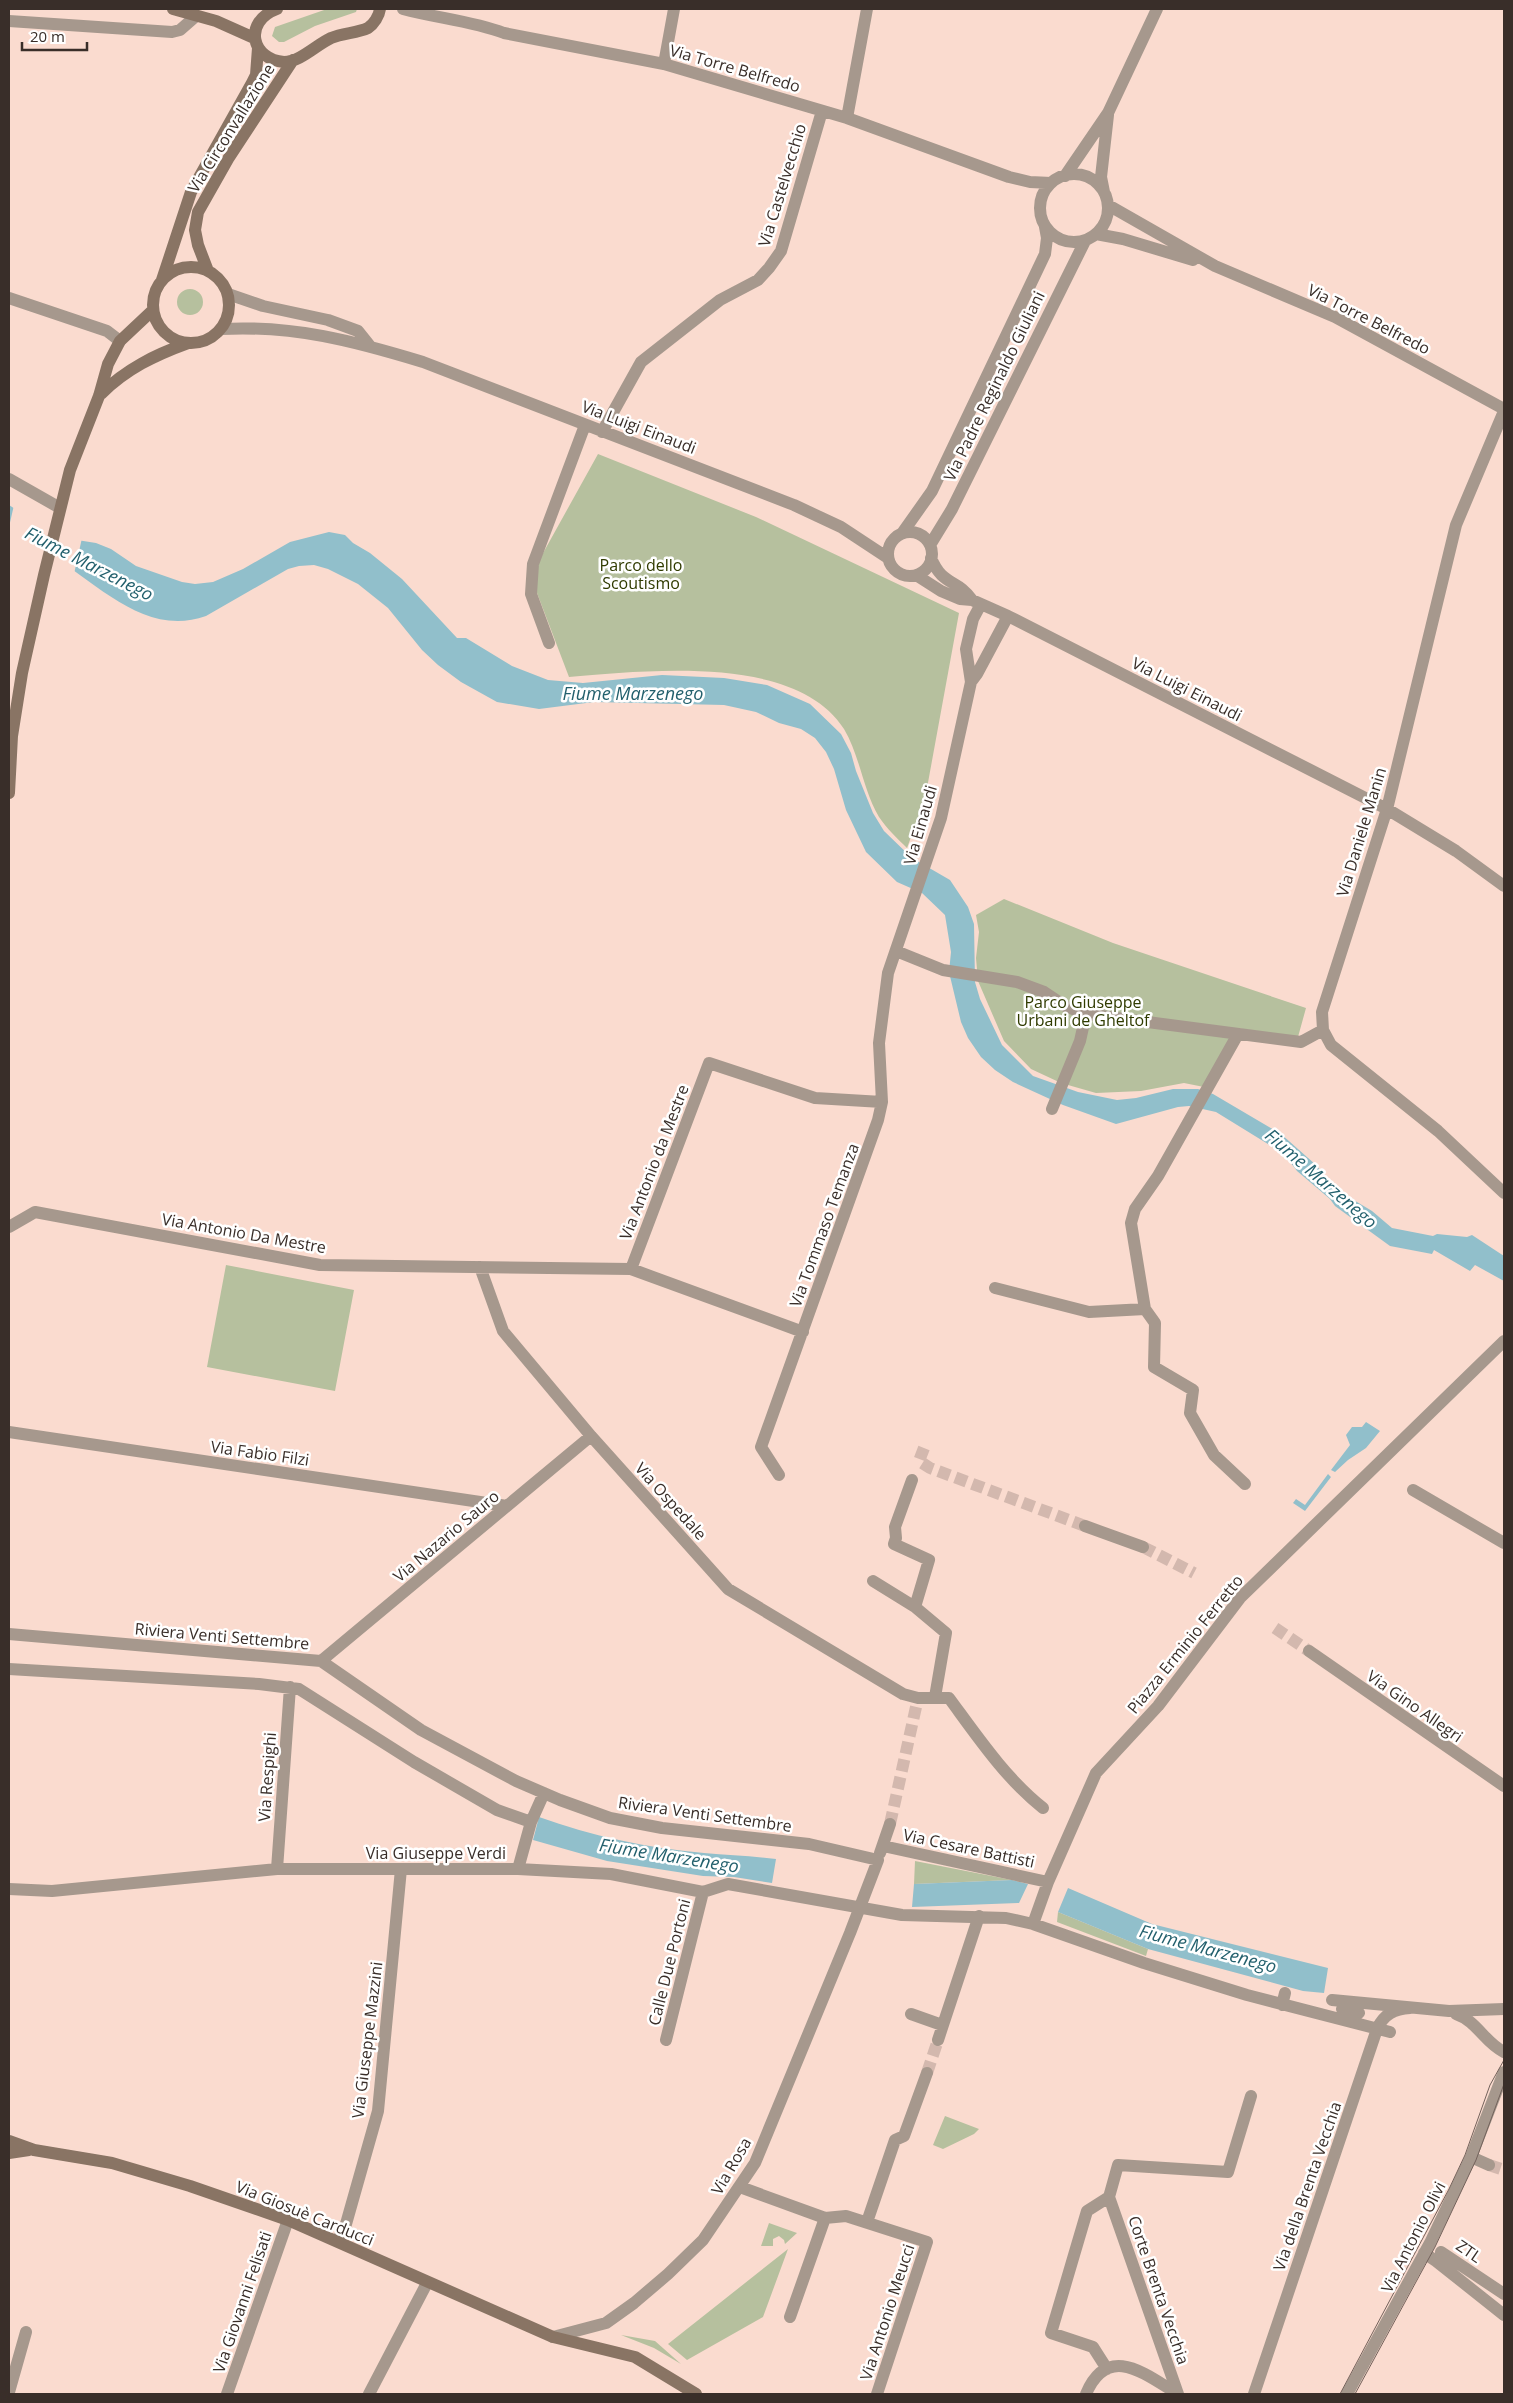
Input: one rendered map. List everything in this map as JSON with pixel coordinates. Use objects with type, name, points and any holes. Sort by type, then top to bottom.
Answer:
[{"type":"street","points":[[172,9],[233,28],[256,43],[273,59],[283,62],[293,60],[329,39],[368,28],[376,20],[380,9]]},
{"type":"street","name":"Via Circonvallazione","points":[[162,280],[191,192],[256,75],[254,31],[260,18],[276,9]]},
{"type":"street","name":"Via Torre Belfredo","points":[[403,9],[432,17],[486,26],[504,33],[664,64],[847,118],[1010,177],[1030,182],[1051,183]]},
{"type":"street","points":[[664,64],[674,9]]},
{"type":"street","points":[[847,118],[868,9]]},
{"type":"street","points":[[1064,176],[1111,108],[1157,9]]},
{"type":"street","points":[[9,21],[172,32],[180,30],[196,16]]},
{"type":"street","name":"Via Circonvallazione","points":[[208,271],[198,245],[195,230],[198,212],[228,159],[293,60]]},
{"type":"street","points":[[1106,199],[1090,178],[1075,174],[1064,176],[1051,183],[1043,194],[1040,202],[1040,214],[1045,227],[1053,235],[1062,240],[1074,242],[1085,240],[1096,234],[1104,224],[1106,199],[1101,177],[1111,108]]},
{"type":"street","name":"Via Castelvecchio","points":[[602,432],[641,362],[720,300],[758,280],[781,251],[822,111]]},
{"type":"street","name":"Via Torre Belfredo","points":[[1106,199],[1215,266]]},
{"type":"street","name":"Via Padre Reginaldo Giuliani","points":[[903,532],[932,491],[1045,254],[1047,246],[1045,227]]},
{"type":"street","name":"Via Torre Belfredo","points":[[1096,234],[1123,239],[1215,266],[1334,317],[1504,410]]},
{"type":"street","name":"Via Padre Reginaldo Giuliani","points":[[930,545],[952,509],[1085,240]]},
{"type":"street","points":[[99,396],[124,373],[161,353],[188,343],[206,340],[221,329],[229,312],[228,294],[219,278],[208,271],[196,267],[184,267],[172,272],[162,280],[154,298],[153,310],[157,322],[165,333],[176,340],[188,343]]},
{"type":"street","name":"Via Luigi Einaudi","points":[[228,294],[263,306],[358,331],[370,346]]},
{"type":"street","points":[[9,298],[106,331],[120,341]]},
{"type":"street","points":[[9,794],[16,704],[44,575],[70,470],[99,396],[108,364],[120,341],[153,310]]},
{"type":"street","name":"Via Luigi Einaudi","points":[[221,329],[283,329],[370,346],[424,362],[602,432],[794,504],[841,527],[888,558]]},
{"type":"street","name":"Via Daniele Manin","points":[[1323,1030],[1322,1012],[1327,993],[1388,809],[1456,525],[1504,410]]},
{"type":"street","points":[[549,644],[531,594],[533,564],[584,425]]},
{"type":"street","points":[[9,479],[60,508]]},
{"type":"street","points":[[909,531],[922,535],[930,545],[931,558],[926,569],[916,575],[902,574],[890,565],[888,558],[890,542],[903,532],[909,531]]},
{"type":"street","name":"Via Luigi Einaudi","points":[[931,558],[939,574],[965,590],[976,602]]},
{"type":"street","name":"Via Luigi Einaudi","points":[[916,575],[941,591],[960,599],[976,602],[1008,616],[1388,809],[1456,851],[1504,886]]},
{"type":"street","points":[[971,682],[966,649],[976,602]]},
{"type":"street","points":[[971,682],[1008,616]]},
{"type":"street","name":"Via Einaudi","points":[[888,974],[936,835],[971,682]]},
{"type":"street","points":[[896,951],[943,970],[1017,982],[1044,992],[1065,1006],[1086,1014],[1301,1042],[1323,1030],[1331,1045],[1438,1131],[1504,1193]]},
{"type":"street","name":"Via Tommaso Temanza","points":[[779,1475],[761,1447],[878,1120],[882,1102],[879,1043],[888,974]]},
{"type":"street","points":[[1052,1109],[1067,1068],[1080,1041],[1086,1014]]},
{"type":"street","points":[[1238,1034],[1191,1120],[1158,1176],[1135,1209],[1131,1224],[1146,1309],[1155,1323],[1154,1367],[1193,1390],[1190,1413],[1214,1455],[1245,1484]]},
{"type":"street","name":"Via Antonio da Mestre","points":[[631,1269],[708,1064],[815,1098],[882,1102]]},
{"type":"street","name":"Via Antonio Da Mestre","points":[[9,1228],[35,1212],[320,1265],[631,1269]]},
{"type":"street","name":"Via Ospedale","points":[[480,1266],[503,1330],[586,1440],[728,1589],[903,1694],[918,1698],[935,1697]]},
{"type":"street","points":[[631,1269],[803,1332]]},
{"type":"street","points":[[995,1288],[1089,1312],[1104,1313],[1146,1309]]},
{"type":"street","name":"Piazza Erminio Ferretto","points":[[1033,1924],[1048,1882],[1096,1772],[1158,1706],[1240,1598],[1504,1341]]},
{"type":"street","name":"Via Fabio Filzi","points":[[9,1432],[507,1506]]},
{"type":"street","name":"Via Nazario Sauro","points":[[321,1661],[586,1440]]},
{"type":"street","points":[[912,1480],[894,1526],[896,1538],[894,1544],[929,1560],[915,1606]]},
{"type":"street","points":[[1413,1490],[1504,1543]]},
{"type":"street","points":[[1085,1526],[1143,1547]]},
{"type":"street","points":[[873,1581],[915,1606],[946,1633],[935,1697],[949,1698],[975,1734],[1029,1797],[1043,1808]]},
{"type":"street","name":"Riviera Venti Settembre","points":[[9,1634],[321,1661],[422,1730],[544,1793],[610,1818],[719,1835],[809,1844],[878,1860]]},
{"type":"street","name":"Via Gino Allegri","points":[[1309,1651],[1504,1786]]},
{"type":"street","points":[[9,1669],[299,1689],[414,1762],[497,1810],[531,1822]]},
{"type":"street","name":"Via Respighi","points":[[277,1869],[290,1687]]},
{"type":"street","points":[[518,1869],[531,1822],[544,1793]]},
{"type":"street","name":"Via Rosa","points":[[553,2337],[606,2323],[634,2303],[703,2240],[740,2187],[755,2164],[860,1908],[890,1824]]},
{"type":"street","name":"Via Cesare Battisti","points":[[883,1846],[1048,1882]]},
{"type":"street","name":"Via Giuseppe Verdi","points":[[9,1889],[52,1891],[277,1869],[401,1868],[518,1869],[610,1874],[704,1892],[728,1884],[902,1915],[979,1916],[1006,1918],[1033,1924],[1144,1963],[1283,1999],[1383,2031]]},
{"type":"street","name":"Via Giuseppe Mazzini","points":[[338,2240],[346,2224],[378,2111],[401,1868]]},
{"type":"street","name":"Calle Due Portoni","points":[[666,2040],[704,1892]]},
{"type":"street","points":[[938,2040],[979,1916]]},
{"type":"street","points":[[1359,2013],[1337,2004],[1449,2011],[1504,2009]]},
{"type":"street","name":"Via della Brenta Vecchia","points":[[1254,2394],[1383,2031],[1387,2015],[1396,2010],[1410,2008]]},
{"type":"street","points":[[1449,2011],[1470,2021],[1504,2052]]},
{"type":"street","points":[[911,2014],[942,2025]]},
{"type":"street","name":"Via Antonio Olivi","points":[[1347,2394],[1424,2254],[1471,2157],[1496,2088],[1504,2072]]},
{"type":"street","points":[[740,2187],[825,2218],[846,2216],[870,2224],[895,2140],[904,2136],[927,2073]]},
{"type":"street","points":[[1107,2369],[1093,2347],[1051,2333],[1087,2211],[1109,2197],[1118,2165],[1228,2172],[1251,2096]]},
{"type":"street","name":"Via Giosuè Carducci","points":[[9,2141],[34,2150],[112,2164],[190,2186],[288,2220],[338,2240],[427,2283],[553,2337],[635,2357],[696,2394]]},
{"type":"street","name":"Via Giosuè Carducci","points":[[9,2153],[34,2150]]},
{"type":"street","points":[[1471,2157],[1489,2165]]},
{"type":"street","name":"Corte Brenta Vecchia","points":[[1109,2197],[1178,2394]]},
{"type":"street","points":[[790,2317],[825,2218]]},
{"type":"street","name":"Via Giovanni Felisati","points":[[227,2394],[288,2220]]},
{"type":"street","name":"Via Antonio Meucci","points":[[870,2224],[927,2242],[878,2394]]},
{"type":"street","name":"ZTL","points":[[1441,2252],[1504,2294]]},
{"type":"street","points":[[1424,2254],[1436,2260],[1504,2315]]},
{"type":"street","points":[[369,2394],[427,2283]]},
{"type":"street","points":[[9,2392],[26,2332]]},
{"type":"street","points":[[1086,2394],[1098,2376],[1107,2369],[1118,2366],[1131,2366],[1178,2394]]},
{"type":"green space","points":[[327,9],[357,9],[356,12],[315,26],[284,42],[279,42],[272,36],[275,27]]},
{"type":"green space","points":[[190,289],[199,293],[203,302],[199,311],[190,315],[181,311],[177,302],[181,293]]},
{"type":"green space","name":"Parco dello Scoutismo","points":[[598,454],[756,517],[959,613],[925,799],[907,848],[879,817],[869,796],[854,750],[844,729],[822,705],[791,688],[756,678],[717,672],[637,672],[569,677],[537,593],[537,564]]},
{"type":"green space","name":"Parco Giuseppe Urbani de Gheltof","points":[[1004,899],[1113,943],[1306,1008],[1298,1037],[1236,1028],[1204,1087],[1184,1083],[1141,1091],[1096,1093],[1061,1083],[1031,1069],[1004,1041],[978,981],[976,958],[979,932],[976,915]]},
{"type":"green space","points":[[226,1265],[354,1290],[335,1391],[207,1367]]},
{"type":"green space","points":[[915,1861],[1012,1880],[914,1884]]},
{"type":"green space","points":[[1058,1912],[1148,1949],[1146,1956],[1057,1922]]},
{"type":"green space","points":[[945,2116],[979,2129],[974,2134],[943,2149],[933,2145]]},
{"type":"green space","points":[[769,2223],[797,2233],[785,2244],[784,2240],[779,2236],[773,2239],[773,2246],[761,2246]]},
{"type":"green space","points":[[788,2249],[763,2317],[687,2360],[668,2344]]},
{"type":"green space","points":[[621,2335],[655,2341],[681,2364],[654,2348]]},
{"type":"water","name":"Fiume Marzenego","points":[[9,505],[58,537],[96,543],[111,549],[136,566],[182,582],[195,584],[213,582],[243,569],[290,542],[329,532],[345,535],[402,579],[457,638],[466,638],[512,666],[548,680],[583,683],[662,675],[724,678],[767,685],[810,704],[841,734],[851,753],[856,771],[873,813],[884,831],[912,858],[950,880],[968,907],[974,924],[975,982],[980,999],[1002,1045],[1033,1076],[1078,1092],[1117,1100],[1136,1098],[1173,1089],[1198,1089],[1213,1094],[1281,1134],[1316,1165],[1337,1190],[1372,1211],[1392,1228],[1433,1236],[1437,1234],[1467,1237],[1472,1235],[1504,1256],[1504,1281],[1475,1265],[1470,1271],[1434,1250],[1432,1254],[1390,1246],[1335,1206],[1330,1199],[1297,1171],[1284,1154],[1216,1112],[1189,1106],[1178,1107],[1116,1124],[1063,1105],[1013,1082],[995,1070],[981,1057],[968,1038],[961,1022],[949,972],[951,952],[945,915],[922,893],[897,882],[866,852],[846,810],[834,769],[826,752],[815,738],[801,729],[779,723],[756,712],[724,705],[594,702],[539,709],[497,702],[461,682],[438,665],[422,650],[388,608],[358,584],[328,569],[314,565],[288,569],[206,616],[184,621],[163,620],[142,614],[123,604],[50,555],[9,534]]},
{"type":"water","points":[[1366,1422],[1380,1431],[1366,1448],[1348,1460],[1335,1472],[1331,1470],[1350,1445],[1346,1435],[1352,1427],[1362,1427]]},
{"type":"water","points":[[1328,1474],[1331,1477],[1305,1511],[1293,1503],[1296,1499],[1305,1505]]},
{"type":"water","name":"Fiume Marzenego","points":[[539,1817],[599,1835],[641,1844],[683,1851],[776,1859],[772,1883],[734,1877],[703,1876],[607,1861],[533,1840]]},
{"type":"water","points":[[1012,1880],[1028,1884],[1019,1903],[912,1907],[914,1884]]},
{"type":"water","name":"Fiume Marzenego","points":[[1068,1888],[1152,1924],[1328,1968],[1324,1993],[1303,1991],[1148,1949],[1058,1912]]},
{"type":"pier","points":[[14,505],[59,534],[82,538],[74,574],[48,556],[9,537],[9,527]]},
{"type":"tunnel","points":[[924,1448],[919,1461],[930,1468],[1085,1526]]},
{"type":"tunnel","points":[[1143,1547],[1194,1573]]},
{"type":"tunnel","points":[[1275,1628],[1309,1651]]},
{"type":"tunnel","points":[[890,1824],[918,1698]]},
{"type":"tunnel","points":[[927,2073],[938,2040]]},
{"type":"tunnel","points":[[1489,2165],[1504,2170]]},
{"type":"tram line","points":[[1340,2394],[1449,2189],[1465,2155],[1490,2085],[1504,2060]]},
{"type":"tram line","points":[[1355,2394],[1435,2247],[1476,2160],[1504,2084]]}]
